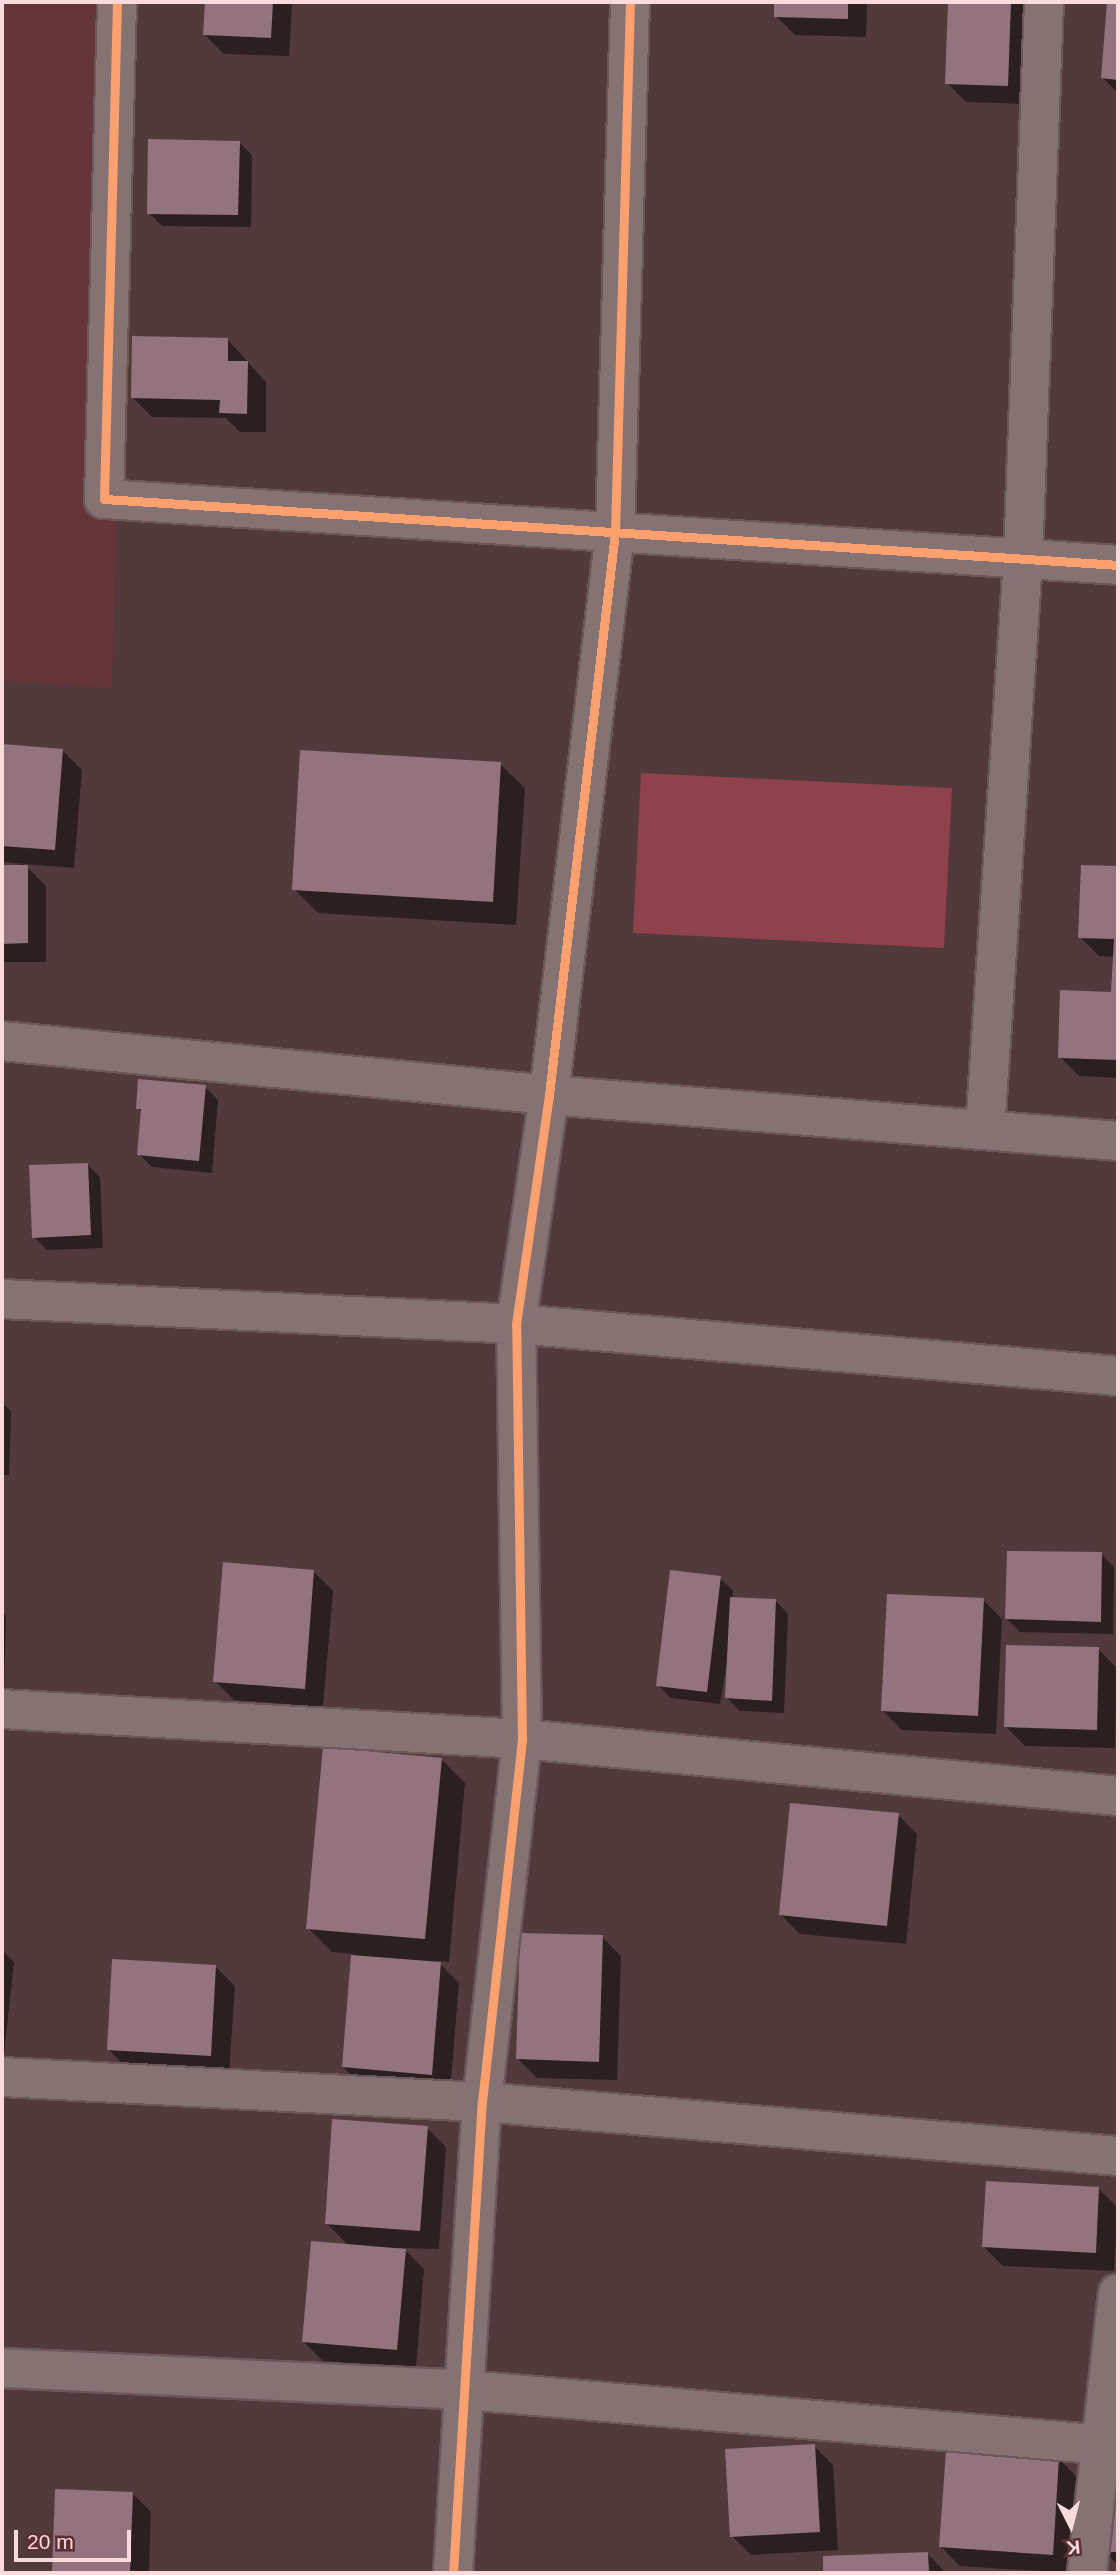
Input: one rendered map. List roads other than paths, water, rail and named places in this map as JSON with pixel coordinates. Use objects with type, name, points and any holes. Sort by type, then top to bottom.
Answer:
[{"type":"street","points":[[117,2],[104,499],[1118,565]]},
{"type":"street","points":[[453,2573],[482,2102],[522,1739],[516,1324],[549,1095],[615,532],[630,2]]},
{"type":"street","points":[[985,1130],[1023,559],[1044,2]]},
{"type":"street","points":[[2,1041],[549,1095],[1118,1141]]},
{"type":"street","points":[[2,1299],[516,1324],[1118,1376]]},
{"type":"street","points":[[2,1709],[522,1739],[1118,1797]]},
{"type":"street","points":[[2,2077],[482,2102],[1118,2156]]},
{"type":"street","points":[[1087,2573],[1109,2446],[1118,2294]]},
{"type":"street","points":[[2,2368],[466,2390],[1109,2446]]}]
